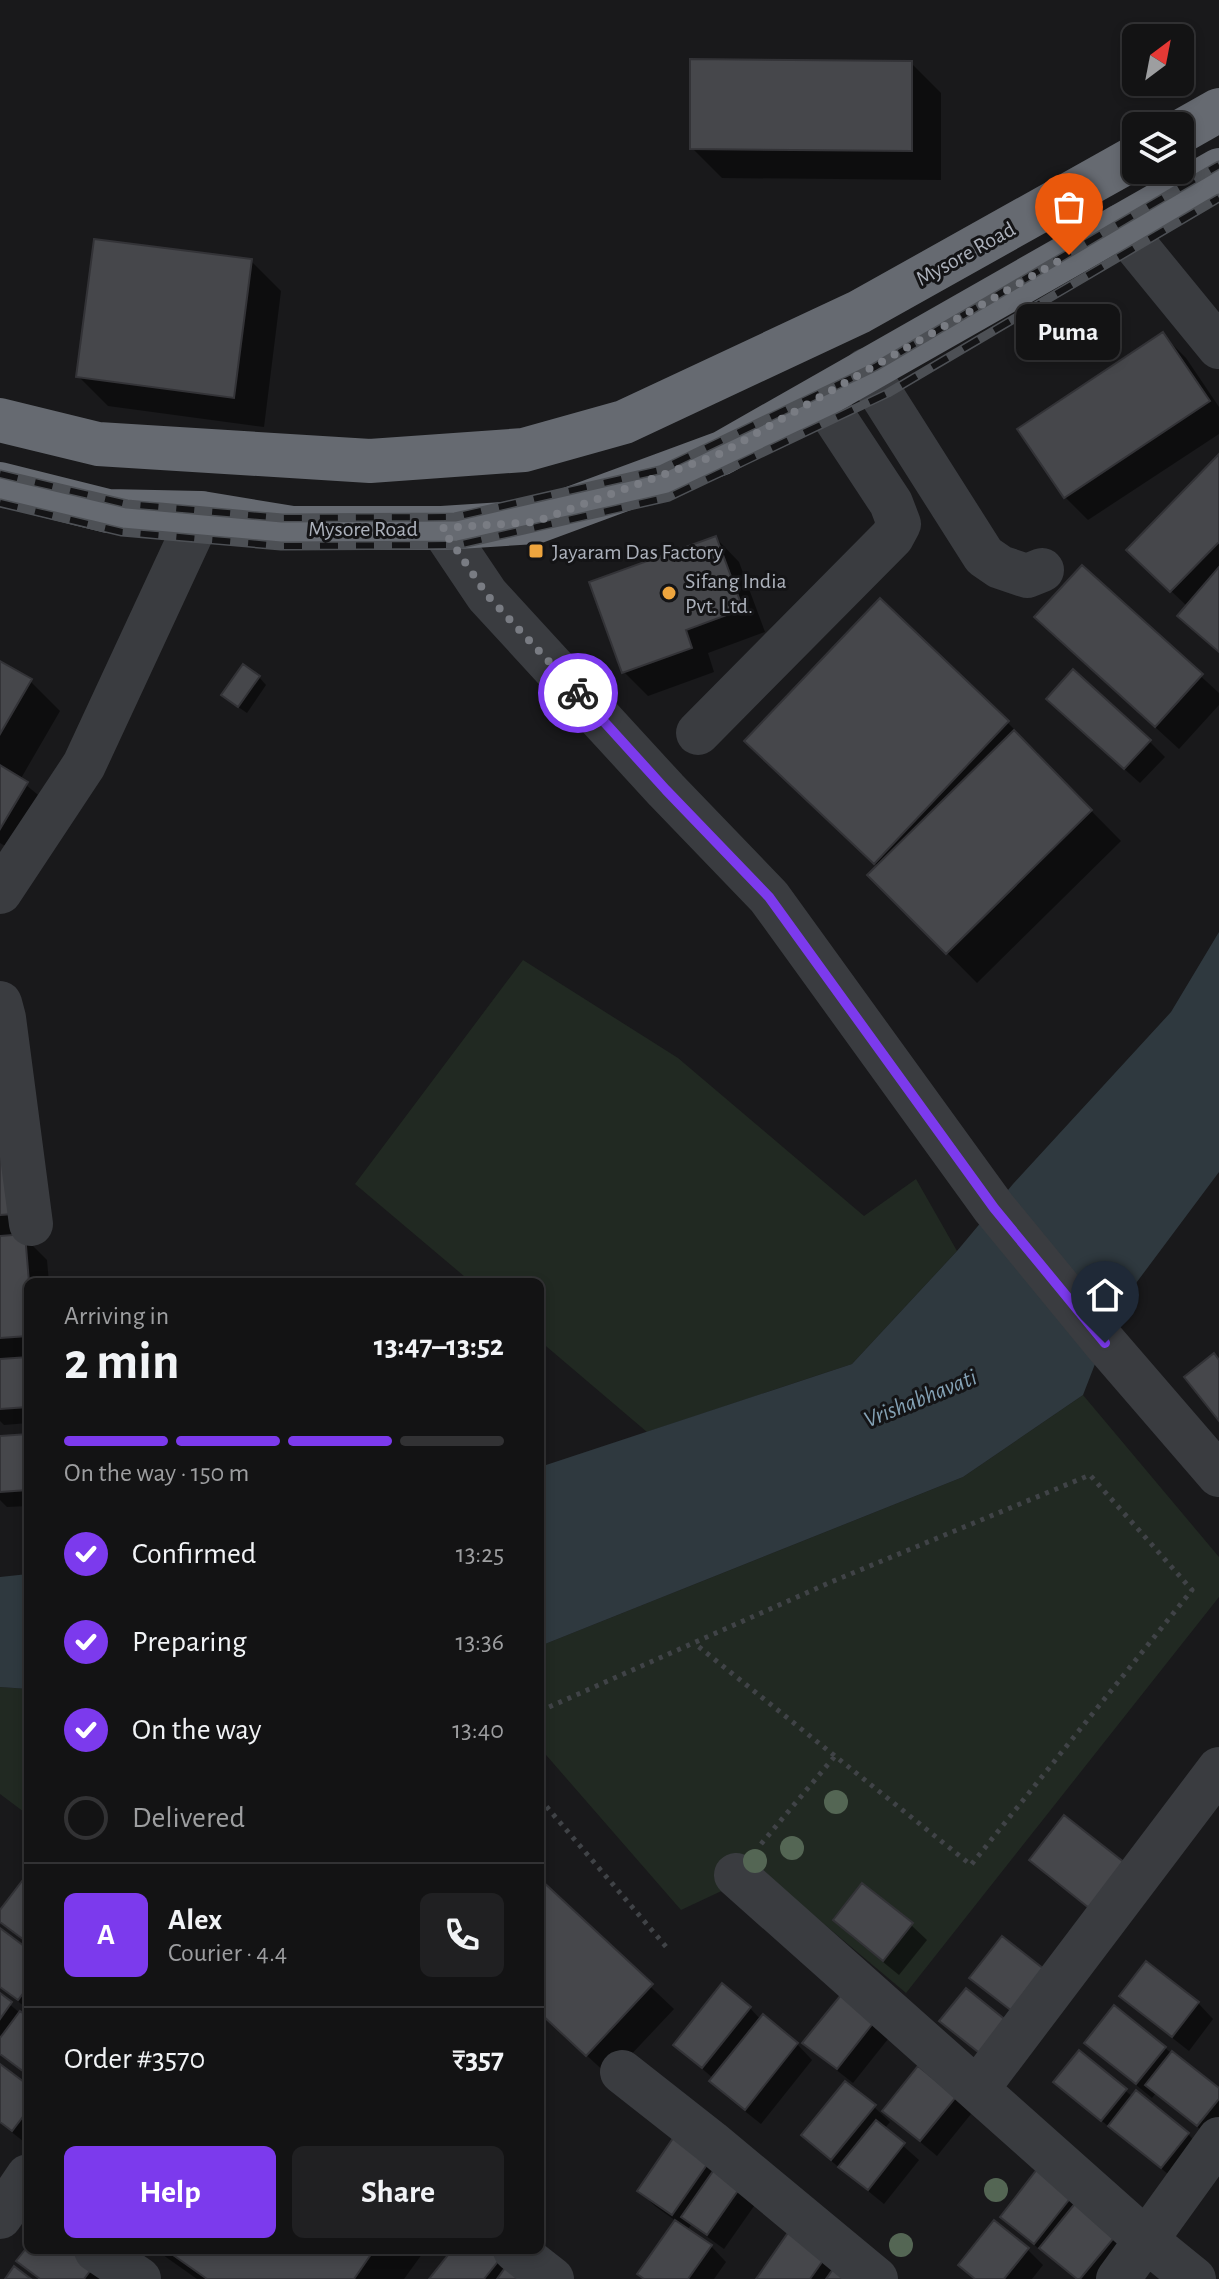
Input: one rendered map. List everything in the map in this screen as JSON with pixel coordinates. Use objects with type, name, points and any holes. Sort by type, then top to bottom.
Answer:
[{"type":"highway","points":[[1194,124],[1219,110]]},
{"type":"highway","name":"Mysore Road","points":[[0,420],[98,444],[370,461],[524,450],[624,422],[859,312],[1122,165]]},
{"type":"highway","name":"Mysore Road","points":[[0,484],[108,511],[201,513],[292,528],[442,528],[535,522],[722,453],[1219,170]]},
{"type":"street","points":[[1108,232],[1149,305]]},
{"type":"street","points":[[1108,232],[1219,347]]},
{"type":"street","points":[[866,370],[984,556],[1000,567],[1027,576],[1042,570]]},
{"type":"street","points":[[698,733],[892,537],[899,524],[891,503],[821,397]]},
{"type":"street","points":[[0,892],[84,765],[201,513]]},
{"type":"street","points":[[442,528],[487,595],[769,897],[994,1208],[1219,1475]]},
{"type":"street","points":[[0,1003],[31,1224]]},
{"type":"street","points":[[977,2089],[1219,1769]]},
{"type":"street","points":[[736,1875],[1146,2240],[1194,2279]]},
{"type":"street","points":[[622,2072],[876,2279]]},
{"type":"street","points":[[1118,2279],[1219,2139]]},
{"type":"street","points":[[102,2254],[139,2279]]},
{"type":"street","points":[[520,2254],[552,2279]]},
{"type":"path","points":[[544,1709],[831,1582],[1090,1475],[1192,1590],[971,1865],[694,1643]]},
{"type":"path","points":[[736,1875],[835,1756]]},
{"type":"path","points":[[544,1804],[668,1949]]},
{"type":"shaded area","points":[[523,960],[678,1058],[864,1216],[916,1179],[957,1251],[852,1364],[647,1432],[544,1344],[544,1278],[466,1278],[355,1184]]},
{"type":"shaded area","points":[[1083,1395],[1219,1557],[1219,1597],[906,1993],[762,1872],[681,1910],[544,1753],[544,1644],[963,1477]]},
{"type":"shaded area","points":[[0,1687],[24,1689],[24,1812],[0,1794]]},
{"type":"water","name":"Vrishabhavati","points":[[1219,932],[1219,1172],[1116,1310],[1083,1395],[963,1477],[544,1644],[544,1466],[852,1364],[1171,1012]]},
{"type":"water","points":[[24,1574],[24,1689],[0,1687],[0,1577]]},
{"type":"building","points":[[690,59],[912,61],[912,151],[690,149]]},
{"type":"building","points":[[94,239],[252,259],[234,398],[76,377]]},
{"type":"building","points":[[1163,332],[1210,401],[1064,498],[1017,429]]},
{"type":"building","points":[[1219,454],[1219,542],[1170,592],[1126,550]]},
{"type":"building","points":[[716,536],[743,609],[686,630],[692,648],[622,673],[589,582]]},
{"type":"building","points":[[1082,565],[1203,674],[1155,727],[1034,617]]},
{"type":"building","points":[[1219,567],[1219,652],[1177,616]]},
{"type":"building","points":[[880,598],[1009,721],[874,864],[744,741]]},
{"type":"building","points":[[0,661],[32,679],[0,734]]},
{"type":"building","points":[[243,664],[260,676],[238,707],[221,695]]},
{"type":"building","points":[[1073,669],[1151,740],[1124,769],[1046,699]]},
{"type":"building","points":[[1014,730],[1092,810],[946,954],[867,875]]},
{"type":"building","points":[[0,765],[28,782],[0,829]]},
{"type":"building","points":[[0,1065],[13,1214],[0,1215]]},
{"type":"building","points":[[25,1234],[29,1278],[24,1278],[24,1336],[0,1338],[0,1236]]},
{"type":"building","points":[[1214,1353],[1219,1360],[1219,1421],[1184,1377]]},
{"type":"building","points":[[24,1357],[24,1407],[0,1409],[0,1359]]},
{"type":"building","points":[[24,1434],[24,1490],[0,1492],[0,1436]]},
{"type":"building","points":[[1064,1815],[1130,1867],[1094,1912],[1029,1860]]},
{"type":"building","points":[[24,1882],[24,1940],[0,1922],[0,1910]]},
{"type":"building","points":[[544,1883],[653,1984],[586,2056],[544,2017]]},
{"type":"building","points":[[862,1883],[913,1923],[883,1961],[833,1920]]},
{"type":"building","points":[[0,1928],[24,1946],[24,1992],[18,2000],[0,1987]]},
{"type":"building","points":[[1002,1936],[1054,1977],[1021,2018],[969,1978]]},
{"type":"building","points":[[1146,1961],[1199,2002],[1172,2037],[1119,1996]]},
{"type":"building","points":[[722,1983],[751,2007],[702,2068],[673,2045]]},
{"type":"building","points":[[966,1988],[1013,2026],[987,2059],[939,2021]]},
{"type":"building","points":[[0,1993],[12,2002],[0,2019]]},
{"type":"building","points":[[841,1995],[874,2022],[837,2069],[802,2043]]},
{"type":"building","points":[[1114,2005],[1166,2047],[1136,2084],[1084,2043]]},
{"type":"building","points":[[20,2011],[24,2014],[24,2072],[0,2054],[0,2038]]},
{"type":"building","points":[[763,2014],[798,2043],[745,2110],[709,2081]]},
{"type":"building","points":[[1079,2050],[1127,2089],[1101,2121],[1053,2082]]},
{"type":"building","points":[[1172,2051],[1219,2088],[1219,2099],[1197,2126],[1145,2085]]},
{"type":"building","points":[[0,2064],[24,2082],[24,2115],[12,2131],[0,2122]]},
{"type":"building","points":[[918,2066],[956,2097],[920,2141],[882,2111]]},
{"type":"building","points":[[845,2081],[876,2105],[831,2160],[801,2135]]},
{"type":"building","points":[[1136,2090],[1189,2133],[1161,2168],[1108,2126]]},
{"type":"building","points":[[876,2120],[905,2143],[868,2190],[838,2167]]},
{"type":"building","points":[[678,2131],[713,2156],[672,2215],[637,2191]]},
{"type":"building","points":[[718,2164],[744,2182],[707,2235],[681,2217]]},
{"type":"building","points":[[1038,2168],[1072,2196],[1034,2244],[1000,2217]]},
{"type":"building","points":[[1077,2201],[1118,2233],[1080,2279],[1039,2248]]},
{"type":"building","points":[[675,2220],[712,2245],[688,2279],[644,2279],[637,2274]]},
{"type":"building","points":[[994,2220],[1029,2248],[1004,2279],[975,2279],[958,2265]]},
{"type":"building","points":[[792,2227],[829,2252],[810,2279],[756,2279]]},
{"type":"building","points":[[24,2251],[24,2254],[84,2254],[96,2263],[84,2279],[40,2279],[16,2261]]},
{"type":"building","points":[[172,2254],[371,2254],[354,2279],[207,2279]]},
{"type":"building","points":[[449,2254],[494,2254],[500,2259],[484,2279],[429,2279]]},
{"type":"building","points":[[838,2262],[863,2279],[826,2279]]},
{"type":"building","points":[[507,2265],[525,2279],[497,2279]]},
{"type":"building","points":[[14,2266],[31,2279],[5,2279]]},
{"type":"railway","points":[[0,474],[127,504],[282,518],[455,517],[660,470],[875,367],[1219,165]]},
{"type":"railway","points":[[0,503],[122,532],[281,546],[458,545],[669,497],[888,393],[1219,198]]},
{"type":"way so far","points":[[578,693],[487,595],[442,528],[535,522],[722,453],[1069,255]]},
{"type":"place","name":"Puma","points":[[1069,255]]},
{"type":"place","name":"Jayaram Das Factory","points":[[536,551]]},
{"type":"place","name":"Sifang India Pvt. Ltd.","points":[[669,593]]},
{"type":"route","points":[[578,693],[769,897],[994,1208],[1105,1343]]}]
